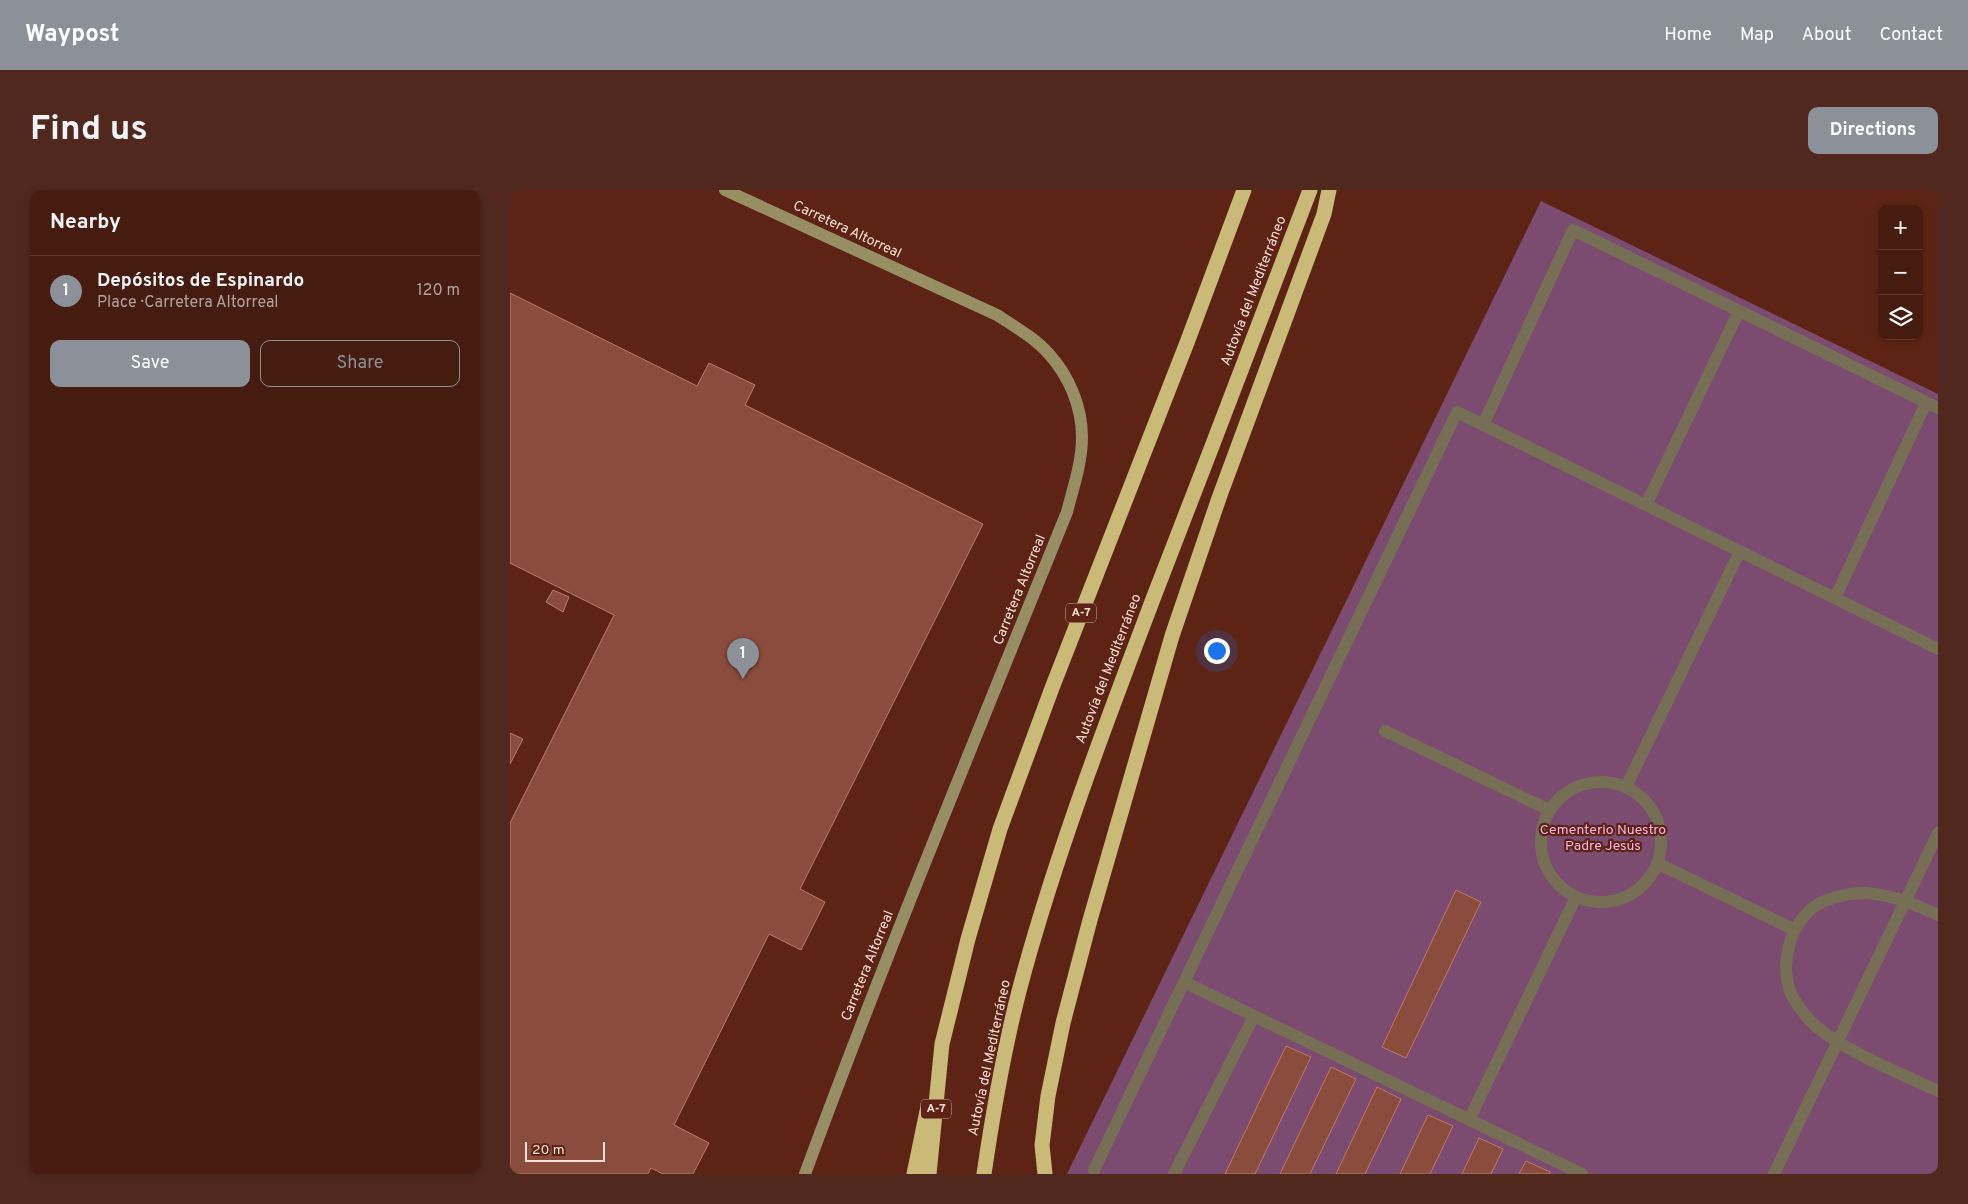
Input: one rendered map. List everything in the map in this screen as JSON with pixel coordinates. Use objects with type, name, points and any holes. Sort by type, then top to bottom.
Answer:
[{"type":"highway","name":"A-7","points":[[930,1174],[942,1044],[968,939],[1000,829],[1056,678],[1188,340],[1244,190]]},
{"type":"highway","name":"Autovía del Mediterráneo","points":[[984,1174],[994,1107],[1024,971],[1052,877],[1117,693],[1310,190]]},
{"type":"highway","points":[[1045,1174],[1042,1145],[1048,1096],[1064,1022],[1090,920],[1172,636],[1219,498],[1324,214],[1329,190]]},
{"type":"highway","points":[[914,1174],[942,1044]]},
{"type":"street","name":"Carretera Altorreal","points":[[725,190],[998,315],[1027,335],[1049,354],[1067,380],[1078,404],[1082,437],[1078,470],[1067,512],[835,1091],[805,1174]]},
{"type":"lane","points":[[1483,425],[1573,230],[1932,405],[1835,598]]},
{"type":"lane","points":[[1646,505],[1739,311]]},
{"type":"lane","points":[[1094,1170],[1457,412],[1938,649]]},
{"type":"lane","points":[[1626,787],[1740,551]]},
{"type":"lane","points":[[1385,731],[1550,810]]},
{"type":"lane","points":[[1592,782],[1610,782],[1626,787],[1641,797],[1653,811],[1659,827],[1661,845],[1657,863],[1648,880],[1633,893],[1614,901],[1595,902],[1576,897],[1559,885],[1547,869],[1541,850],[1542,829],[1550,810],[1561,797],[1575,787],[1592,782]]},
{"type":"lane","points":[[1774,1174],[1938,833]]},
{"type":"lane","points":[[1657,863],[1795,930]]},
{"type":"lane","points":[[1938,915],[1906,900],[1865,893],[1846,895],[1828,901],[1810,910],[1795,930],[1788,947],[1786,969],[1790,993],[1808,1018],[1838,1043],[1938,1091]]},
{"type":"lane","points":[[1469,1120],[1576,897]]},
{"type":"lane","points":[[1184,982],[1582,1174]]},
{"type":"lane","points":[[1174,1174],[1254,1016]]},
{"type":"green space","name":"Cementerio Nuestro Padre Jesús","points":[[1541,201],[1938,394],[1938,1174],[1067,1174]]},
{"type":"building","points":[[510,293],[697,386],[709,363],[755,385],[745,405],[983,524],[800,889],[825,902],[801,950],[769,934],[674,1125],[709,1143],[693,1174],[663,1174],[651,1168],[648,1174],[510,1174],[510,823],[614,615],[510,563]]},
{"type":"building","points":[[553,590],[569,597],[563,612],[546,602]]},
{"type":"building","points":[[510,733],[523,739],[510,764]]},
{"type":"building","points":[[1456,890],[1481,902],[1406,1058],[1382,1047]]},
{"type":"building","points":[[1286,1046],[1311,1057],[1255,1174],[1225,1174]]},
{"type":"building","points":[[1331,1067],[1356,1079],[1310,1174],[1280,1174]]},
{"type":"building","points":[[1377,1087],[1401,1099],[1365,1174],[1336,1174]]},
{"type":"building","points":[[1428,1115],[1453,1126],[1430,1174],[1400,1174]]},
{"type":"building","points":[[1479,1138],[1503,1149],[1491,1174],[1462,1174]]},
{"type":"building","points":[[1526,1161],[1550,1172],[1549,1174],[1519,1174]]},
{"type":"place","name":"Depósitos de Espinardo","points":[[743,679]]}]
